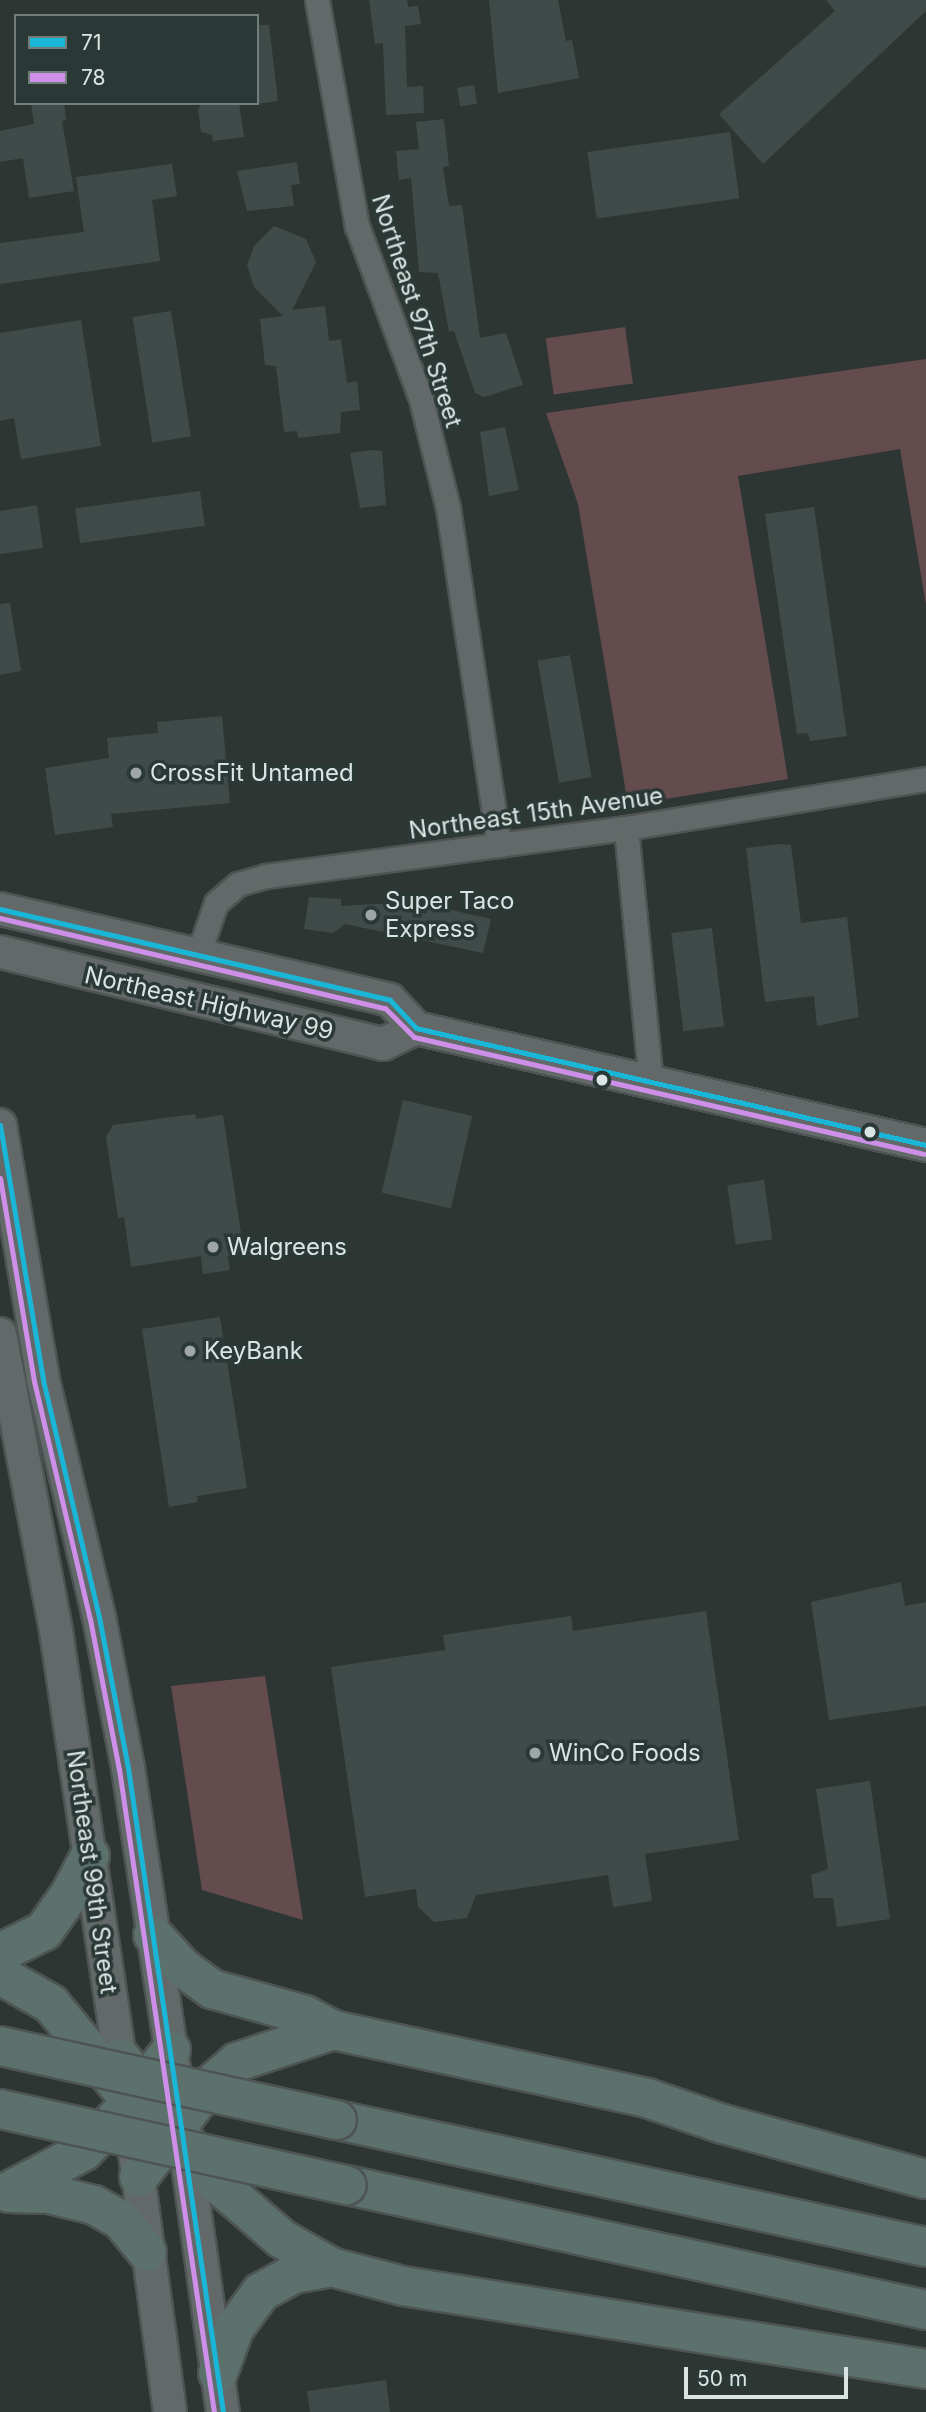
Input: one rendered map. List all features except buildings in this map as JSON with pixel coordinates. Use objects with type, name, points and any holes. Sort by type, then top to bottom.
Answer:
[{"type":"highway","points":[[0,1953],[44,1931],[71,1894],[90,1856]]},
{"type":"highway","points":[[153,1935],[183,1968],[212,1989],[305,2015],[333,2030],[647,2098],[723,2124],[926,2179]]},
{"type":"highway","points":[[0,1975],[51,2004],[168,2145],[191,2190]]},
{"type":"highway","points":[[168,2145],[207,2088],[237,2062],[333,2030]]},
{"type":"highway","points":[[0,2046],[926,2247]]},
{"type":"highway","points":[[3,2192],[69,2162],[132,2099],[171,2050]]},
{"type":"highway","points":[[119,2056],[132,2099]]},
{"type":"highway","points":[[0,2109],[926,2310]]},
{"type":"highway","points":[[168,2145],[219,2184],[282,2239],[331,2267],[403,2286],[926,2369]]},
{"type":"highway","points":[[3,2192],[49,2194],[94,2205],[121,2220],[147,2252]]},
{"type":"highway","points":[[218,2374],[234,2329],[261,2292],[293,2274],[331,2267]]},
{"type":"main road","name":"Northeast Highway 99","points":[[0,909],[390,1000],[416,1028],[383,1044],[0,952]]},
{"type":"main road","points":[[416,1028],[926,1145]]},
{"type":"main road","name":"Northeast 99th Street","points":[[0,1125],[43,1380],[95,1603],[171,2050],[168,2145],[147,2252],[170,2412]]},
{"type":"main road","name":"Northeast 99th Street","points":[[0,1334],[4,1384],[56,1631],[119,2056]]},
{"type":"main road","points":[[4,1384],[34,1412],[61,1541],[72,1569],[95,1603]]},
{"type":"main road","name":"Northeast 99th Street","points":[[132,2099],[168,2145]]},
{"type":"main road","points":[[191,2190],[223,2412]]},
{"type":"street","name":"Northeast 97th Street","points":[[317,0],[358,226],[421,399],[448,508],[499,845]]},
{"type":"street","name":"Northeast 15th Avenue","points":[[198,955],[216,903],[238,884],[626,828],[926,779]]},
{"type":"street","points":[[626,828],[651,1080]]},
{"type":"shaded area","points":[[625,327],[633,383],[554,395],[546,338]]},
{"type":"shaded area","points":[[926,359],[926,605],[900,449],[738,476],[788,779],[628,805],[578,504],[546,413]]},
{"type":"shaded area","points":[[265,1676],[303,1920],[202,1890],[171,1686]]},
{"type":"transit line","name":"71","points":[[0,909],[390,1000],[416,1028],[926,1145]]},
{"type":"transit line","name":"78","points":[[0,918],[385,1008],[414,1037],[924,1154]]},
{"type":"transit line","name":"71","points":[[0,1125],[43,1380],[99,1617],[128,1768],[223,2412]]},
{"type":"transit line","name":"78","points":[[0,1178],[34,1381],[90,1619],[119,1769],[214,2412]]},
{"type":"place","name":"CrossFit Untamed","points":[[136,773]]},
{"type":"place","name":"Super Taco Express","points":[[371,915]]},
{"type":"place","name":"Walgreens","points":[[213,1247]]},
{"type":"place","name":"KeyBank","points":[[190,1351]]},
{"type":"place","name":"WinCo Foods","points":[[535,1753]]}]
